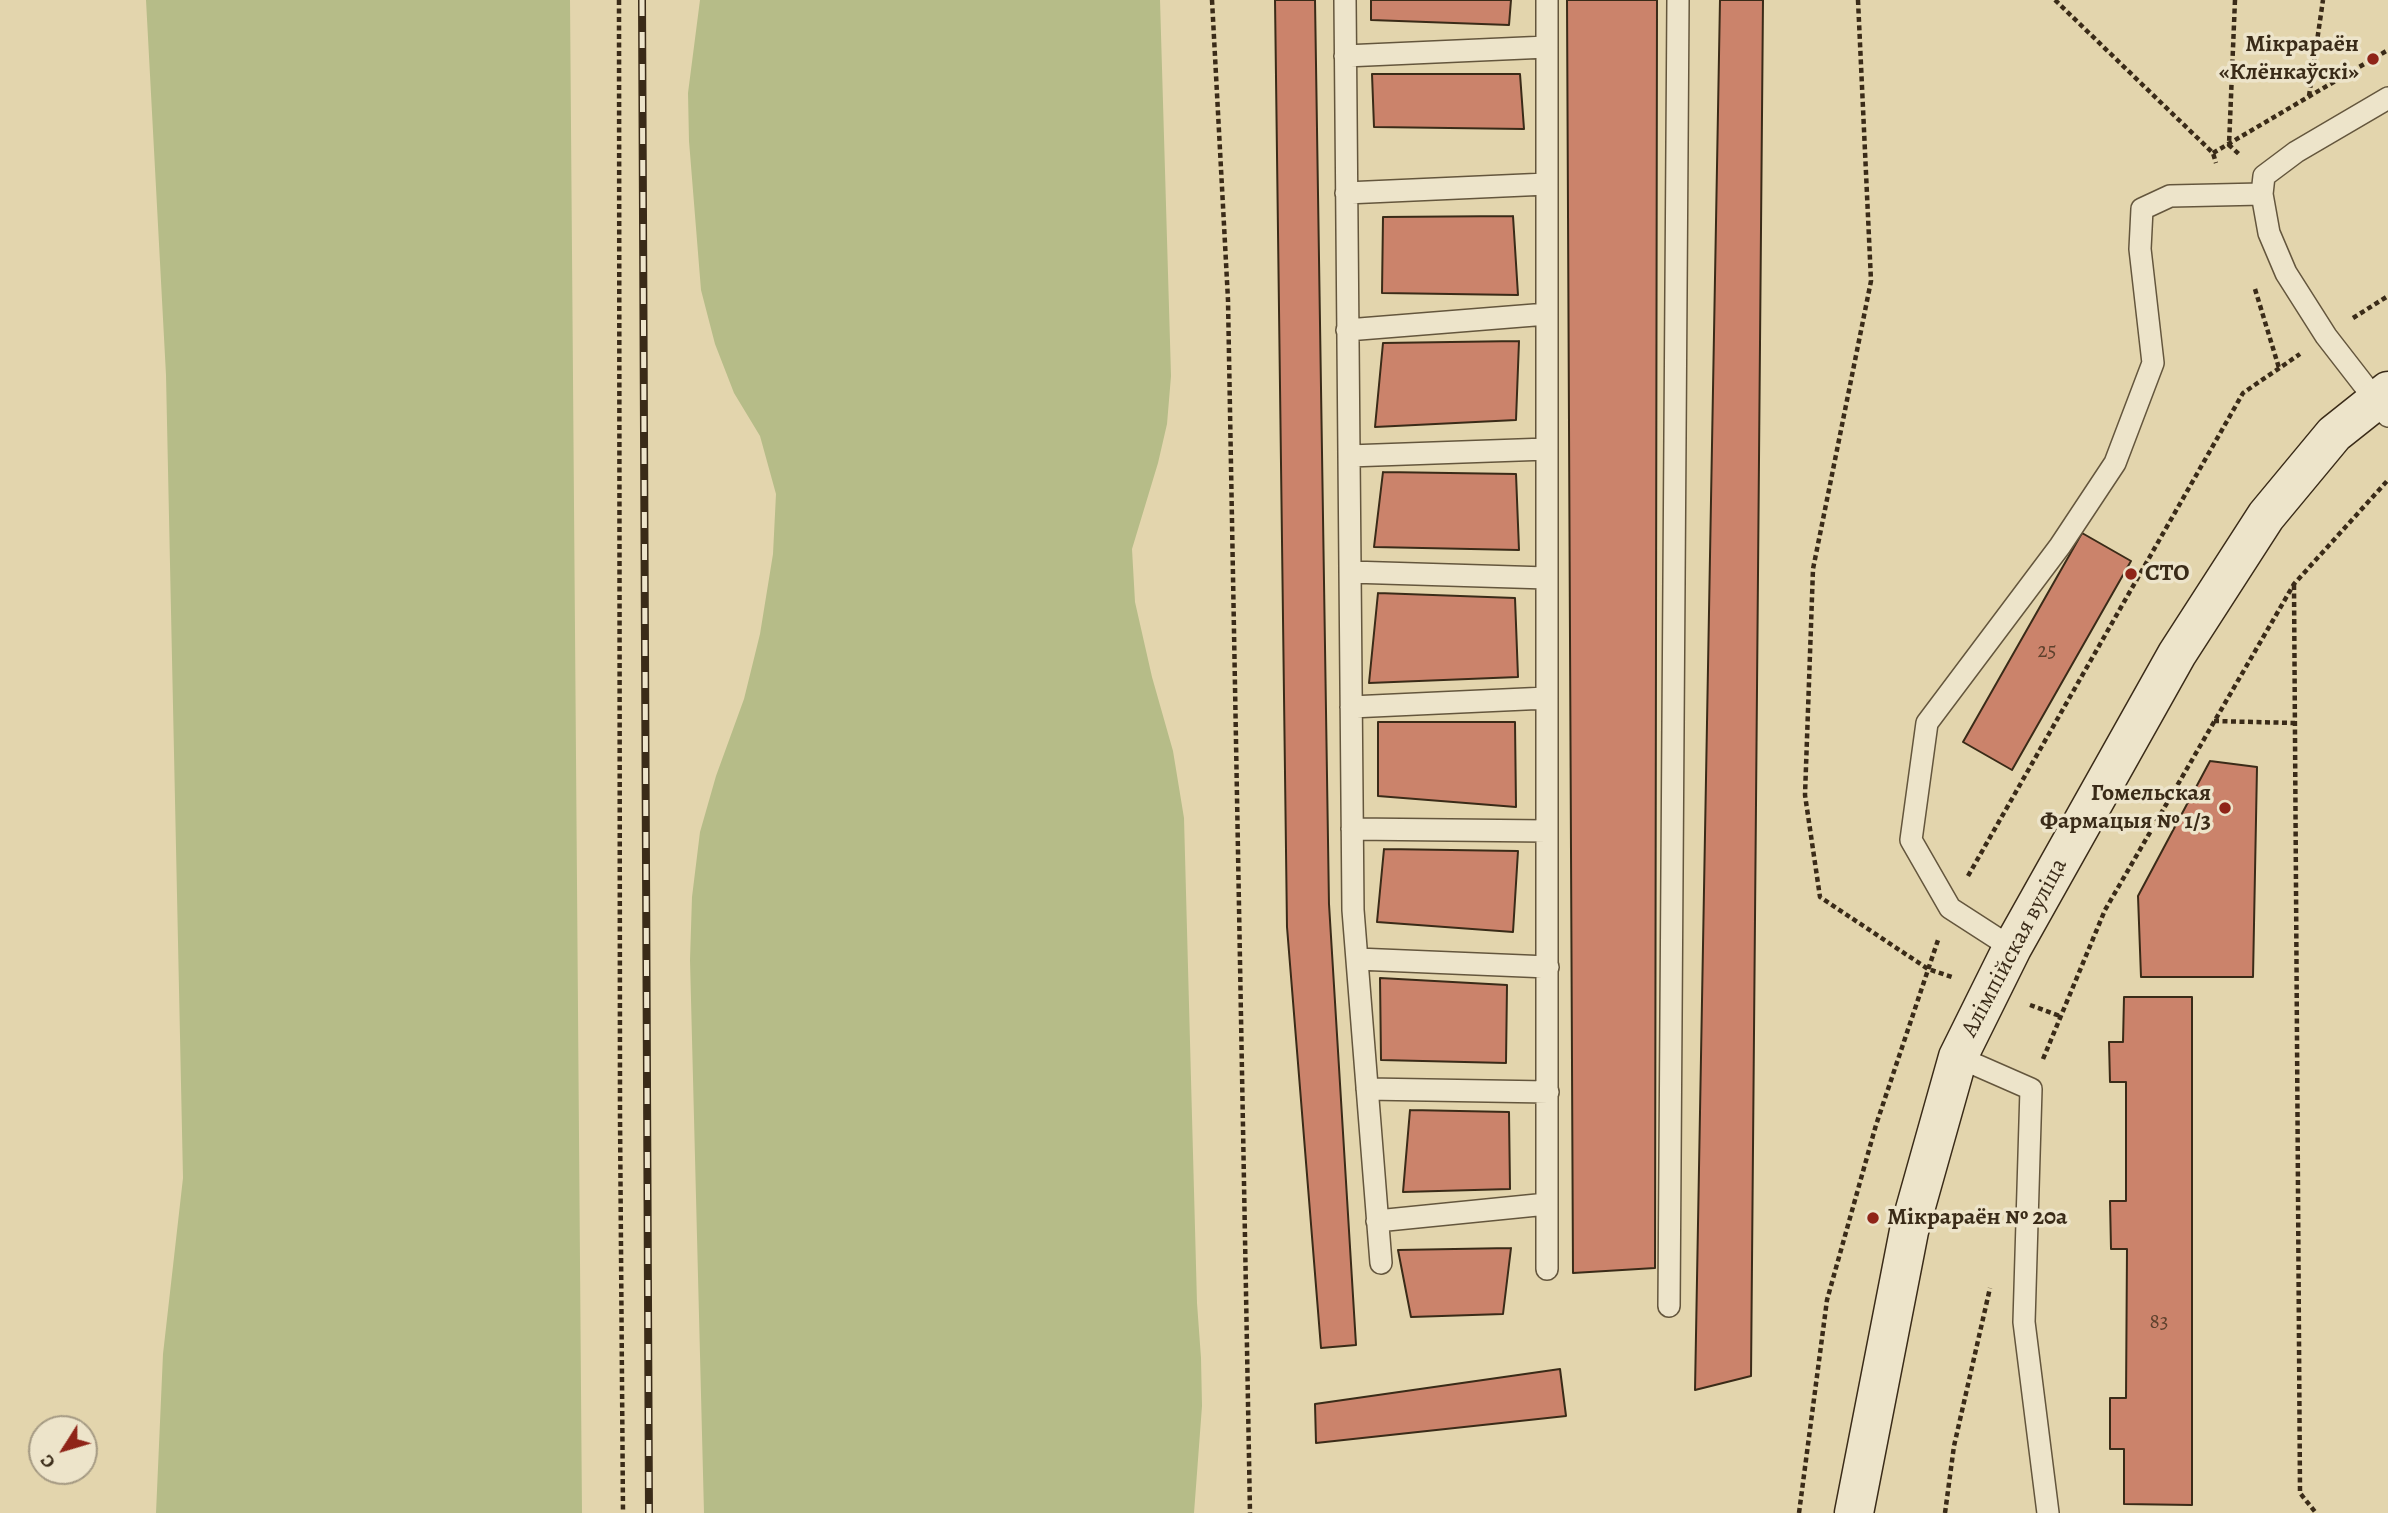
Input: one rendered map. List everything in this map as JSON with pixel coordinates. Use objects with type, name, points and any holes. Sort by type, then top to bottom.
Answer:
[{"type":"street","name":"Алімпійская вуліца","points":[[1854,1513],[1909,1231],[1958,1057],[2012,948],[2177,654],[2266,516],[2334,434],[2384,402]]},
{"type":"lane","points":[[1345,0],[1353,911],[1381,1263]]},
{"type":"lane","points":[[1547,0],[1548,1269]]},
{"type":"lane","points":[[1669,1306],[1678,0]]},
{"type":"lane","points":[[1345,56],[1547,47]]},
{"type":"lane","points":[[2012,948],[1950,908],[1911,840],[1927,723],[2060,546],[2115,463],[2153,363],[2140,249],[2142,209],[2170,196],[2263,185],[2296,152],[2388,98]]},
{"type":"lane","points":[[1346,193],[1547,184]]},
{"type":"lane","points":[[2263,185],[2269,233],[2286,273],[2326,336],[2384,402]]},
{"type":"lane","points":[[1347,330],[1547,314]]},
{"type":"lane","points":[[1349,456],[1547,449]]},
{"type":"lane","points":[[1350,572],[1547,578]]},
{"type":"lane","points":[[1351,707],[1547,698]]},
{"type":"lane","points":[[1352,829],[1547,831]]},
{"type":"lane","points":[[1357,959],[1548,967]]},
{"type":"lane","points":[[1958,1057],[2031,1088],[2024,1322],[2048,1513]]},
{"type":"lane","points":[[1367,1088],[1548,1092]]},
{"type":"lane","points":[[1377,1221],[1547,1204]]},
{"type":"path","points":[[619,0],[623,1513]]},
{"type":"path","points":[[1212,0],[1228,300],[1250,1513]]},
{"type":"path","points":[[1858,0],[1871,281],[1813,569],[1805,795],[1820,897],[1928,969]]},
{"type":"path","points":[[2235,0],[2229,145],[2263,185]]},
{"type":"path","points":[[2309,97],[2323,0]]},
{"type":"path","points":[[2213,153],[2388,50]]},
{"type":"path","points":[[2342,325],[2388,296]]},
{"type":"path","points":[[2244,393],[2310,347]]},
{"type":"path","points":[[2031,1088],[2105,910],[2294,584],[2388,480]]},
{"type":"path","points":[[2294,584],[2300,1493],[2316,1513]]},
{"type":"path","points":[[2214,721],[2295,723]]},
{"type":"path","points":[[1945,1513],[1954,1446],[1991,1285]]},
{"type":"green space","points":[[146,0],[570,0],[582,1513],[156,1513],[163,1354],[183,1178],[166,375]]},
{"type":"green space","points":[[700,0],[1160,0],[1171,376],[1167,424],[1132,549],[1135,602],[1173,751],[1184,818],[1202,1406],[1194,1513],[704,1513],[690,960],[692,897],[700,832],[716,776],[744,699],[760,634],[773,554],[776,494],[760,436],[734,393],[715,344],[701,290],[689,141],[688,93]]},
{"type":"building","points":[[1275,0],[1315,0],[1329,904],[1356,1345],[1321,1348],[1287,927]]},
{"type":"building","points":[[1371,0],[1511,0],[1509,25],[1371,20]]},
{"type":"building","points":[[1567,0],[1657,0],[1655,1268],[1573,1273]]},
{"type":"building","points":[[1720,0],[1763,0],[1751,1376],[1695,1390]]},
{"type":"building","points":[[1372,74],[1520,74],[1524,129],[1374,127]]},
{"type":"building","points":[[1513,216],[1518,295],[1382,293],[1383,217]]},
{"type":"building","points":[[1519,341],[1516,420],[1375,427],[1383,343]]},
{"type":"building","points":[[1383,472],[1516,474],[1519,550],[1374,547]]},
{"type":"building","points":[[2082,533],[2131,561],[2012,770],[1963,742]]},
{"type":"building","points":[[1378,593],[1515,598],[1518,677],[1369,683]]},
{"type":"building","points":[[1378,722],[1515,722],[1516,807],[1378,796]]},
{"type":"building","points":[[2210,761],[2257,767],[2253,977],[2141,977],[2138,896]]},
{"type":"building","points":[[1384,849],[1518,851],[1513,932],[1377,922]]},
{"type":"building","points":[[1380,978],[1507,985],[1506,1063],[1381,1060]]},
{"type":"building","points":[[2124,997],[2192,997],[2192,1505],[2124,1504],[2124,1449],[2110,1449],[2110,1398],[2126,1398],[2127,1249],[2111,1249],[2110,1201],[2126,1201],[2126,1082],[2110,1082],[2109,1042],[2123,1042]]},
{"type":"building","points":[[1410,1110],[1509,1112],[1510,1189],[1403,1192]]},
{"type":"building","points":[[1511,1248],[1503,1314],[1411,1317],[1398,1250]]},
{"type":"building","points":[[1560,1369],[1566,1416],[1316,1443],[1315,1404]]},
{"type":"railway","points":[[642,0],[649,1513]]},
{"type":"place","name":"Мікрараён «Клёнкаўскі»","points":[[2373,59]]},
{"type":"place","name":"СТО","points":[[2131,574]]},
{"type":"place","name":"Гомельская Фармацыя № 1/3","points":[[2225,808]]},
{"type":"place","name":"Мікрараён № 20а","points":[[1873,1218]]}]
